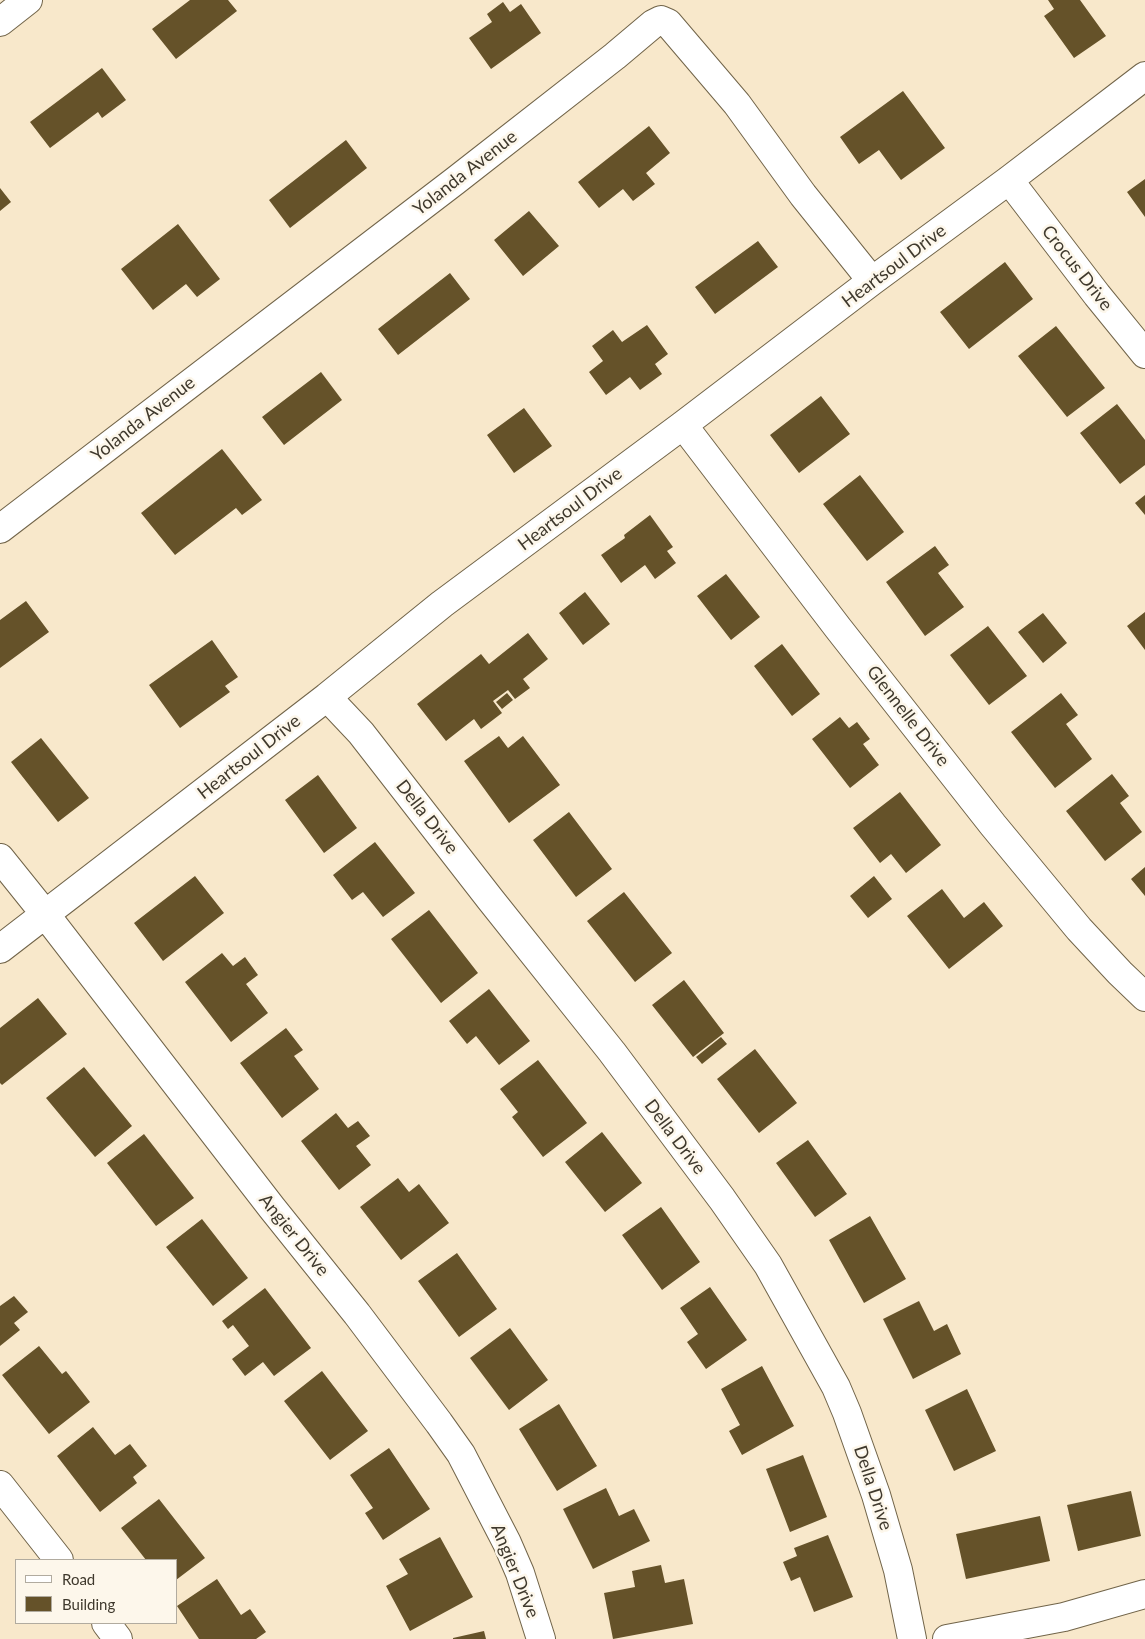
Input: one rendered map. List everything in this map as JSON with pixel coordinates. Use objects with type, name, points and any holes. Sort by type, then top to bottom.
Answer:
[{"type":"street","points":[[0,22],[28,0]]},
{"type":"street","name":"Yolanda Avenue","points":[[0,529],[432,198],[615,56],[653,24],[661,20],[668,23],[737,104],[803,195],[872,281]]},
{"type":"street","name":"Heartsoul Drive","points":[[0,949],[327,697],[442,604],[683,425],[1145,76]]},
{"type":"street","name":"Crocus Drive","points":[[1009,180],[1145,354]]},
{"type":"street","name":"Glennelle Drive","points":[[683,425],[838,628],[993,825],[1079,930],[1145,997]]},
{"type":"street","name":"Della Drive","points":[[327,697],[361,733],[612,1052],[722,1199],[768,1265],[836,1387],[847,1413],[876,1495],[898,1570],[912,1639]]},
{"type":"street","name":"Angier Drive","points":[[0,858],[272,1208],[357,1314],[450,1438],[508,1543],[520,1573],[541,1639]]},
{"type":"street","points":[[0,1485],[58,1559]]},
{"type":"street","points":[[947,1639],[1064,1617],[1145,1594]]},
{"type":"street","points":[[107,1624],[118,1639]]},
{"type":"building","points":[[190,0],[228,0],[237,11],[176,59],[152,29]]},
{"type":"building","points":[[1048,0],[1080,0],[1106,36],[1074,58],[1044,16],[1054,9]]},
{"type":"building","points":[[503,2],[510,12],[521,4],[541,33],[491,69],[469,38],[492,22],[487,14]]},
{"type":"building","points":[[102,68],[126,100],[102,118],[98,112],[50,148],[30,122]]},
{"type":"building","points":[[903,91],[945,148],[901,180],[879,150],[859,164],[840,137]]},
{"type":"building","points":[[649,126],[670,153],[646,173],[655,184],[633,201],[623,189],[599,208],[578,182]]},
{"type":"building","points":[[346,140],[367,168],[290,228],[269,200]]},
{"type":"building","points":[[1145,179],[1145,217],[1127,192]]},
{"type":"building","points":[[0,188],[11,202],[0,211]]},
{"type":"building","points":[[529,211],[559,246],[523,276],[494,240]]},
{"type":"building","points":[[178,224],[220,279],[197,297],[186,284],[153,310],[121,269]]},
{"type":"building","points":[[758,241],[778,267],[715,314],[695,287]]},
{"type":"building","points":[[1005,262],[1033,299],[969,349],[940,312]]},
{"type":"building","points":[[450,273],[470,299],[398,355],[378,329]]},
{"type":"building","points":[[647,325],[668,354],[655,364],[662,374],[640,390],[630,377],[606,395],[589,372],[603,361],[592,346],[613,330],[622,342]]},
{"type":"building","points":[[1056,326],[1105,388],[1067,417],[1018,356]]},
{"type":"building","points":[[321,372],[342,400],[284,445],[262,417]]},
{"type":"building","points":[[821,396],[850,434],[799,473],[770,435]]},
{"type":"building","points":[[1117,404],[1145,440],[1145,465],[1120,484],[1080,433]]},
{"type":"building","points":[[524,408],[552,446],[514,473],[487,435]]},
{"type":"building","points":[[222,449],[262,500],[242,515],[236,508],[175,555],[141,513]]},
{"type":"building","points":[[860,475],[904,532],[867,561],[823,504]]},
{"type":"building","points":[[1145,495],[1145,515],[1135,503]]},
{"type":"building","points":[[650,515],[673,547],[667,551],[676,563],[655,579],[645,565],[621,583],[601,555],[625,538],[624,535]]},
{"type":"building","points":[[935,546],[949,565],[938,573],[964,607],[925,636],[886,582]]},
{"type":"building","points":[[726,574],[760,617],[731,640],[697,596]]},
{"type":"building","points":[[585,592],[610,624],[583,645],[559,613]]},
{"type":"building","points":[[26,601],[49,632],[0,668],[0,620]]},
{"type":"building","points":[[1145,612],[1145,650],[1127,626]]},
{"type":"building","points":[[1043,613],[1067,643],[1043,663],[1018,632]]},
{"type":"building","points":[[988,626],[1027,676],[989,705],[950,655]]},
{"type":"building","points":[[528,633],[548,659],[523,679],[530,688],[515,699],[508,690],[493,701],[502,713],[481,729],[474,719],[446,741],[417,704],[481,654],[489,664]]},
{"type":"building","points":[[212,640],[238,677],[225,686],[230,692],[180,728],[149,685]]},
{"type":"building","points":[[782,644],[820,694],[792,716],[754,666]]},
{"type":"building","points":[[507,693],[513,700],[502,709],[496,702]]},
{"type":"building","points":[[1061,693],[1078,715],[1066,724],[1092,759],[1055,788],[1011,732]]},
{"type":"building","points":[[840,717],[849,728],[857,722],[870,739],[863,744],[879,765],[850,788],[812,739]]},
{"type":"building","points":[[499,736],[508,748],[523,736],[560,785],[509,823],[464,761]]},
{"type":"building","points":[[41,738],[89,798],[58,822],[11,762]]},
{"type":"building","points":[[1112,774],[1129,796],[1120,803],[1142,832],[1105,861],[1066,811]]},
{"type":"building","points":[[318,775],[357,828],[324,853],[285,800]]},
{"type":"building","points":[[900,792],[941,845],[906,873],[891,854],[880,863],[853,828]]},
{"type":"building","points":[[569,812],[612,869],[576,897],[533,840]]},
{"type":"building","points":[[375,842],[415,893],[383,917],[363,892],[352,900],[333,875]]},
{"type":"building","points":[[1145,867],[1145,896],[1131,879]]},
{"type":"building","points":[[195,876],[224,913],[163,961],[134,923]]},
{"type":"building","points":[[874,876],[892,899],[868,918],[850,896]]},
{"type":"building","points":[[942,889],[964,918],[984,902],[1003,926],[949,969],[907,916]]},
{"type":"building","points":[[624,892],[672,953],[635,982],[587,921]]},
{"type":"building","points":[[429,910],[478,973],[441,1003],[391,939]]},
{"type":"building","points":[[222,953],[233,966],[245,957],[258,975],[246,984],[268,1013],[231,1042],[185,982]]},
{"type":"building","points":[[684,980],[724,1033],[693,1057],[652,1005]]},
{"type":"building","points":[[489,989],[530,1041],[499,1065],[476,1036],[467,1044],[449,1021]]},
{"type":"building","points":[[38,998],[67,1034],[2,1085],[0,1083],[0,1028]]},
{"type":"building","points":[[286,1028],[303,1050],[294,1056],[319,1089],[282,1118],[240,1063]]},
{"type":"building","points":[[721,1037],[727,1044],[702,1064],[696,1057]]},
{"type":"building","points":[[755,1049],[797,1103],[759,1133],[717,1079]]},
{"type":"building","points":[[538,1060],[587,1123],[543,1157],[512,1117],[518,1112],[500,1089]]},
{"type":"building","points":[[84,1067],[132,1126],[95,1157],[46,1098]]},
{"type":"building","points":[[336,1113],[348,1128],[358,1121],[370,1136],[356,1146],[371,1165],[339,1190],[301,1141]]},
{"type":"building","points":[[602,1132],[642,1183],[605,1212],[565,1162]]},
{"type":"building","points":[[144,1134],[194,1198],[156,1226],[107,1163]]},
{"type":"building","points":[[808,1140],[847,1194],[815,1217],[776,1163]]},
{"type":"building","points":[[398,1178],[409,1192],[419,1184],[449,1223],[401,1260],[360,1207]]},
{"type":"building","points":[[661,1207],[700,1262],[662,1290],[622,1235]]},
{"type":"building","points":[[870,1216],[906,1279],[864,1303],[829,1240]]},
{"type":"building","points":[[202,1219],[248,1278],[213,1306],[166,1247]]},
{"type":"building","points":[[457,1253],[497,1309],[459,1337],[418,1281]]},
{"type":"building","points":[[710,1287],[747,1340],[706,1369],[687,1342],[698,1334],[680,1308]]},
{"type":"building","points":[[265,1288],[311,1348],[274,1376],[263,1362],[245,1376],[232,1359],[249,1346],[233,1325],[228,1329],[222,1321]]},
{"type":"building","points":[[14,1296],[28,1312],[14,1323],[20,1330],[0,1346],[0,1306]]},
{"type":"building","points":[[919,1301],[934,1331],[947,1324],[961,1354],[913,1379],[883,1319]]},
{"type":"building","points":[[510,1328],[548,1380],[509,1410],[470,1358]]},
{"type":"building","points":[[39,1346],[62,1374],[66,1371],[90,1402],[49,1434],[2,1375]]},
{"type":"building","points":[[762,1366],[794,1426],[742,1455],[729,1431],[740,1425],[721,1389]]},
{"type":"building","points":[[322,1371],[368,1431],[330,1460],[284,1401]]},
{"type":"building","points":[[967,1389],[996,1451],[954,1471],[925,1410]]},
{"type":"building","points":[[559,1404],[597,1466],[557,1491],[519,1429]]},
{"type":"building","points":[[93,1427],[115,1455],[130,1444],[147,1466],[133,1477],[137,1483],[100,1512],[57,1456]]},
{"type":"building","points":[[389,1448],[430,1509],[383,1540],[365,1513],[373,1508],[350,1475]]},
{"type":"building","points":[[803,1455],[827,1517],[790,1532],[766,1469]]},
{"type":"building","points":[[606,1488],[619,1516],[634,1509],[650,1541],[593,1569],[563,1509]]},
{"type":"building","points":[[1131,1491],[1141,1536],[1078,1551],[1067,1505]]},
{"type":"building","points":[[159,1499],[205,1558],[178,1578],[178,1559],[145,1559],[121,1528]]},
{"type":"building","points":[[1040,1516],[1050,1561],[966,1579],[956,1534]]},
{"type":"building","points":[[828,1535],[853,1597],[814,1612],[800,1577],[791,1581],[783,1562],[797,1556],[794,1548]]},
{"type":"building","points":[[440,1537],[473,1597],[410,1631],[386,1586],[408,1574],[399,1559]]},
{"type":"building","points":[[661,1565],[665,1583],[684,1579],[693,1624],[613,1639],[604,1593],[635,1587],[632,1571]]},
{"type":"building","points":[[217,1579],[241,1615],[250,1609],[266,1632],[256,1639],[199,1639],[178,1605]]},
{"type":"building","points":[[484,1631],[486,1639],[453,1639],[453,1638]]}]
